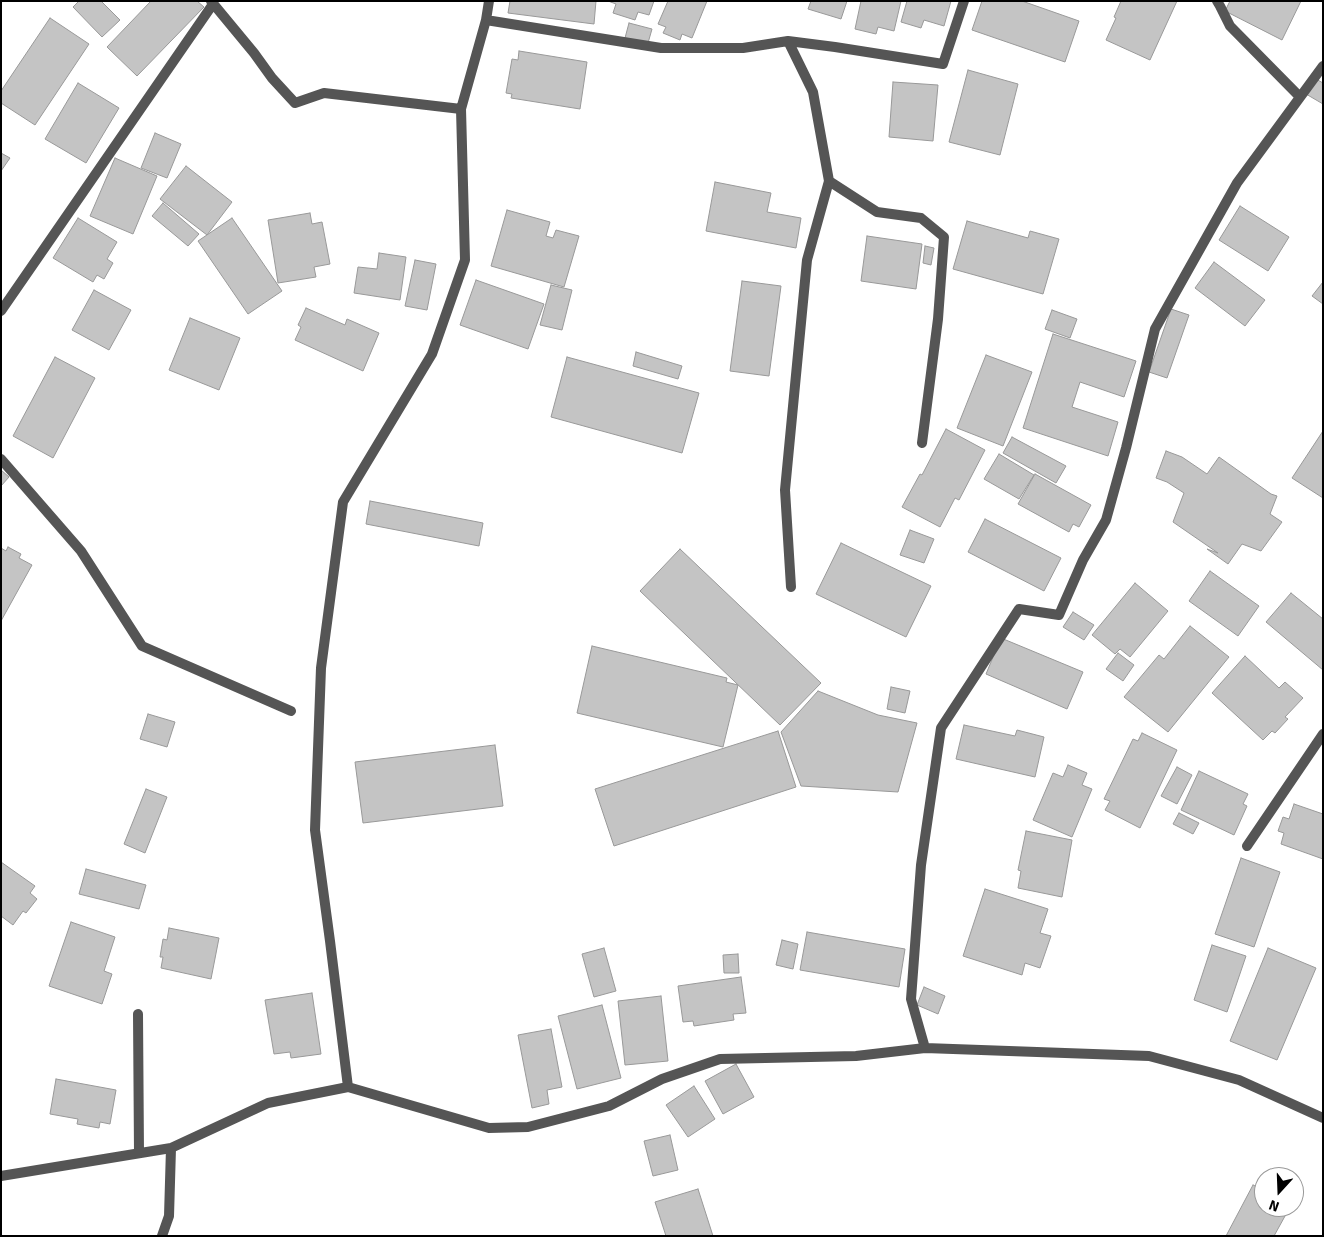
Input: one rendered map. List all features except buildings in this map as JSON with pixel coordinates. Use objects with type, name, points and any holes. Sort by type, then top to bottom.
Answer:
[{"type":"street","points":[[348,1087],[315,830],[321,668],[343,502],[432,354],[465,260],[461,109],[486,20],[489,1]]},
{"type":"street","points":[[486,20],[661,48],[743,48],[788,41],[944,64],[964,1]]},
{"type":"street","points":[[1217,1],[1230,26],[1300,97]]},
{"type":"street","points":[[1,311],[212,3],[254,53],[272,78],[295,103],[324,93],[461,109]]},
{"type":"street","points":[[788,41],[813,92],[830,181],[807,260],[805,279],[785,490],[791,587]]},
{"type":"street","points":[[925,1048],[911,999],[921,865],[941,728],[1019,609],[1059,615],[1082,560],[1106,520],[1155,329],[1237,183],[1323,66]]},
{"type":"street","points":[[830,181],[877,212],[921,218],[944,237],[938,319],[922,442]]},
{"type":"street","points":[[1,459],[81,551],[142,646],[291,711]]},
{"type":"street","points":[[1248,846],[1323,734]]},
{"type":"street","points":[[138,1014],[139,1154]]},
{"type":"street","points":[[1,1176],[171,1148],[268,1103],[348,1087],[490,1128],[528,1127],[609,1106],[662,1079],[720,1058],[856,1056],[925,1048],[1149,1056],[1239,1080],[1323,1118]]},
{"type":"street","points":[[162,1236],[169,1216],[171,1148]]}]
